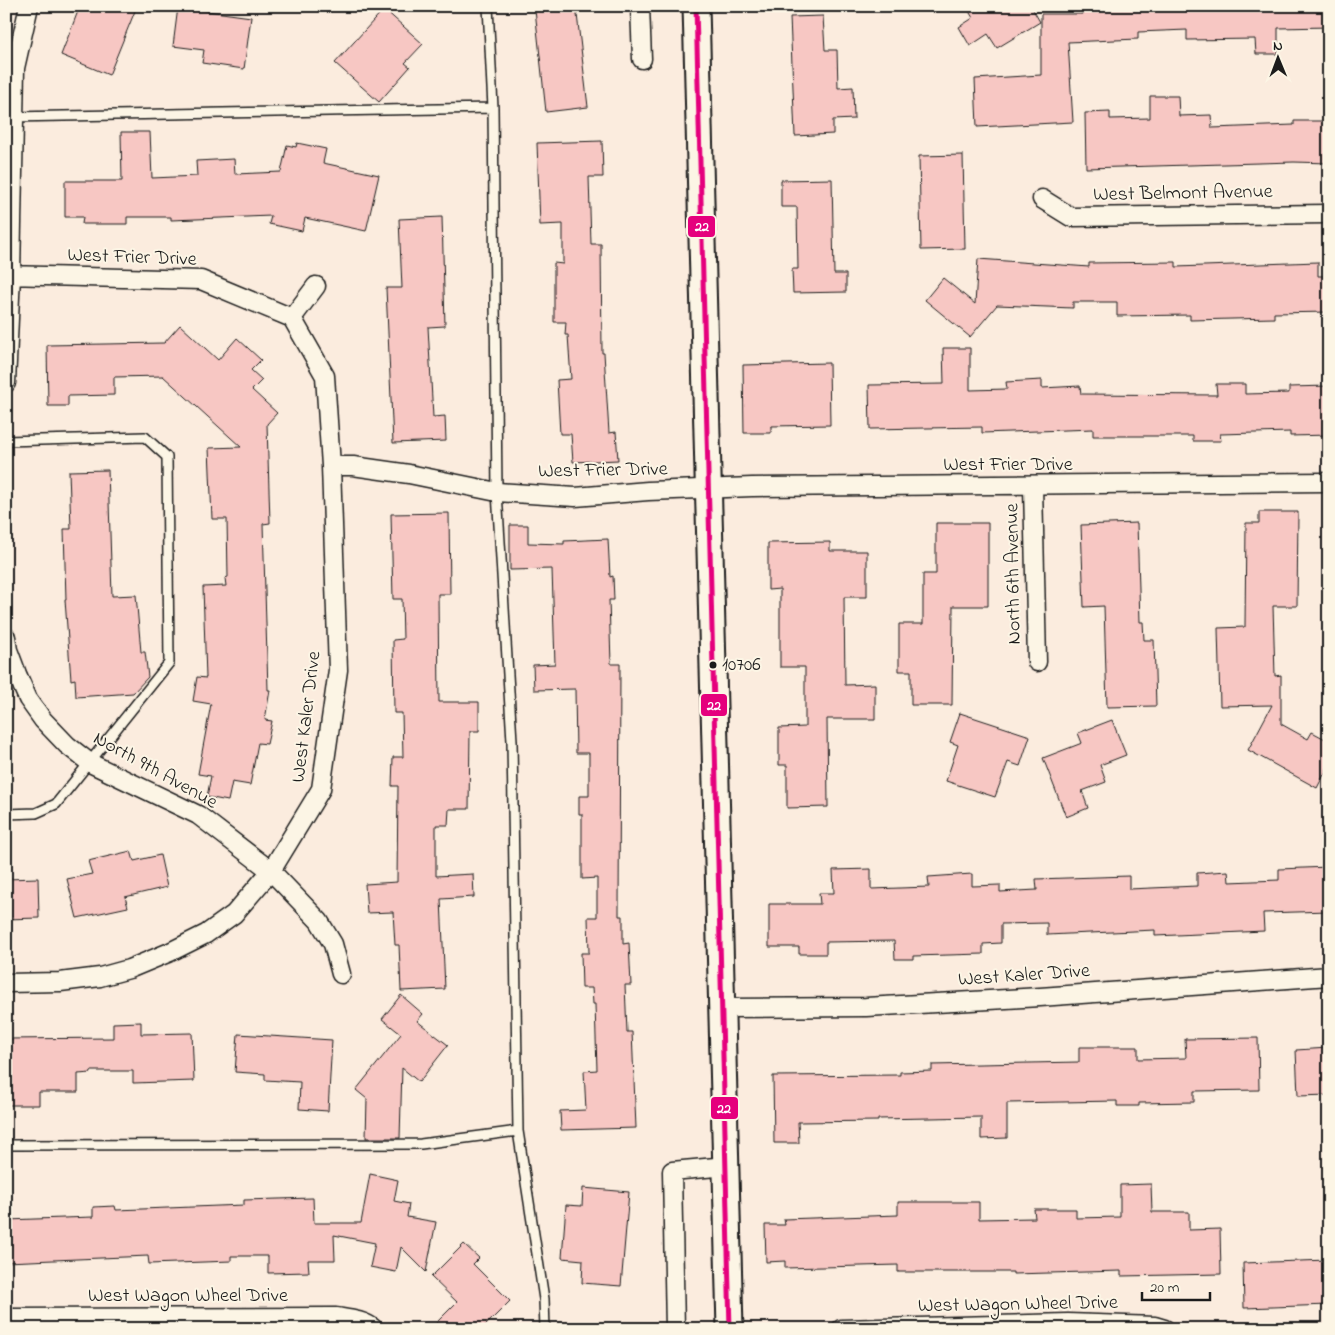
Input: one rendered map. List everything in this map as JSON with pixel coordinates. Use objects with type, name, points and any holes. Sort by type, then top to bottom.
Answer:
[{"type":"main road","points":[[696,6],[730,1329]]},
{"type":"street","points":[[6,383],[10,117],[15,68],[29,6]]},
{"type":"street","points":[[640,6],[642,59]]},
{"type":"street","name":"West Belmont Avenue","points":[[1042,200],[1071,217],[1329,214]]},
{"type":"street","name":"West Frier Drive","points":[[9,275],[201,280],[292,318]]},
{"type":"street","points":[[316,286],[292,318],[325,376],[331,466]]},
{"type":"street","name":"West Frier Drive","points":[[331,466],[353,466],[409,474],[497,492],[575,497],[648,491],[752,487],[1329,482]]},
{"type":"street","name":"West Kaler Drive","points":[[6,982],[60,982],[100,977],[129,969],[170,952],[206,934],[234,914],[271,871],[322,789],[338,670],[331,466]]},
{"type":"street","name":"North 6th Avenue","points":[[1033,486],[1037,662]]},
{"type":"street","name":"North 9th Avenue","points":[[6,637],[8,650],[28,699],[43,720],[67,745],[90,763],[198,815],[271,871],[319,921],[333,944],[341,974]]},
{"type":"street","name":"West Kaler Drive","points":[[722,1008],[876,1006],[1040,997],[1329,976]]},
{"type":"street","points":[[675,1329],[672,1171],[727,1166]]},
{"type":"street","name":"West Wagon Wheel Drive","points":[[6,1318],[336,1317],[357,1321],[372,1327]]},
{"type":"street","name":"West Wagon Wheel Drive","points":[[841,1329],[1068,1323],[1155,1326],[1164,1329]]},
{"type":"lane","points":[[488,6],[493,108],[497,492],[512,741],[518,1131],[544,1299],[545,1329]]},
{"type":"lane","points":[[10,117],[493,108]]},
{"type":"lane","points":[[6,441],[145,437],[167,457],[169,664],[56,804],[36,813],[6,814]]},
{"type":"lane","points":[[6,1145],[421,1144],[518,1131]]},
{"type":"building","points":[[80,6],[137,6],[109,75],[61,55]]},
{"type":"building","points":[[576,6],[588,107],[546,112],[535,10]]},
{"type":"building","points":[[966,6],[1031,6],[1040,22],[997,48],[988,34],[970,46],[959,27],[973,18]]},
{"type":"building","points":[[1082,6],[1329,6],[1329,27],[1278,28],[1278,54],[1256,54],[1255,39],[1187,40],[1187,30],[1138,32],[1138,39],[1068,42],[1073,122],[977,127],[975,79],[1041,75],[1041,14],[1082,14]]},
{"type":"building","points":[[178,7],[251,17],[244,69],[202,63],[204,50],[173,46]]},
{"type":"building","points":[[384,9],[423,44],[405,63],[410,67],[379,102],[335,63]]},
{"type":"building","points":[[823,16],[825,50],[837,50],[838,88],[853,87],[854,119],[833,120],[833,134],[795,136],[790,17]]},
{"type":"building","points":[[1150,96],[1178,96],[1179,116],[1211,115],[1212,128],[1294,125],[1294,121],[1329,121],[1329,163],[1294,162],[1086,168],[1085,113],[1110,112],[1110,119],[1150,118]]},
{"type":"building","points":[[121,132],[150,132],[152,178],[197,176],[196,161],[234,159],[235,174],[281,172],[287,145],[296,147],[297,143],[326,149],[323,163],[379,175],[366,231],[305,218],[302,231],[269,224],[271,216],[171,220],[171,217],[127,217],[127,224],[82,224],[83,217],[65,217],[65,181],[122,181]]},
{"type":"building","points":[[602,141],[603,177],[589,177],[591,244],[601,244],[602,353],[604,353],[609,433],[616,432],[618,460],[573,462],[571,434],[560,434],[557,380],[571,379],[568,335],[565,335],[566,322],[554,322],[554,263],[563,264],[563,224],[540,225],[537,143]]},
{"type":"building","points":[[963,155],[965,249],[921,250],[919,156]]},
{"type":"building","points":[[832,179],[834,274],[846,274],[846,292],[793,293],[792,269],[798,269],[797,207],[781,207],[781,180]]},
{"type":"building","points":[[442,217],[445,326],[428,327],[433,417],[445,416],[446,441],[393,443],[386,288],[402,288],[399,219]]},
{"type":"building","points":[[978,259],[1089,267],[1089,263],[1176,262],[1176,267],[1318,262],[1318,276],[1329,276],[1329,312],[1274,313],[1274,318],[1190,320],[1190,315],[1117,316],[1117,302],[1073,302],[1073,308],[997,305],[970,337],[925,300],[943,278],[975,304]]},
{"type":"building","points":[[180,325],[218,360],[237,338],[261,360],[251,370],[262,380],[252,390],[277,413],[267,424],[270,523],[263,524],[268,690],[270,690],[265,720],[272,721],[267,744],[258,743],[250,785],[232,782],[228,801],[207,797],[211,776],[198,774],[211,704],[193,701],[197,677],[206,678],[203,587],[226,586],[225,578],[228,577],[227,519],[212,519],[209,448],[241,447],[163,376],[114,377],[114,395],[68,396],[68,406],[48,406],[47,345],[164,343]]},
{"type":"building","points":[[943,348],[970,348],[970,390],[1007,389],[1006,382],[1042,380],[1042,388],[1080,386],[1081,394],[1217,395],[1216,384],[1245,384],[1245,394],[1289,393],[1289,387],[1329,386],[1329,435],[1290,436],[1290,432],[1220,434],[1221,441],[1193,441],[1193,436],[1093,436],[1093,429],[982,433],[982,427],[870,429],[869,385],[944,384]]},
{"type":"building","points":[[829,363],[830,425],[771,426],[771,433],[744,433],[743,365]]},
{"type":"building","points":[[108,470],[112,596],[136,595],[141,652],[145,652],[148,677],[133,693],[76,697],[75,679],[71,680],[65,600],[64,529],[71,529],[69,471]]},
{"type":"building","points":[[1259,512],[1298,512],[1297,606],[1273,606],[1275,676],[1281,675],[1281,724],[1308,739],[1312,732],[1329,741],[1329,765],[1317,788],[1248,750],[1272,705],[1220,706],[1218,628],[1245,627],[1246,523],[1259,523]]},
{"type":"building","points":[[449,513],[450,594],[438,594],[439,702],[479,702],[479,731],[470,731],[469,809],[449,809],[448,825],[436,825],[436,876],[473,874],[474,897],[441,899],[445,989],[401,991],[399,945],[395,945],[393,912],[367,913],[365,884],[397,882],[398,786],[392,786],[393,757],[403,757],[402,713],[394,713],[393,640],[403,639],[402,599],[393,599],[391,514]]},
{"type":"building","points":[[936,523],[988,523],[988,606],[953,606],[952,705],[911,705],[911,671],[899,671],[899,624],[923,624],[923,574],[936,574]]},
{"type":"building","points":[[1137,523],[1140,622],[1143,622],[1144,640],[1154,640],[1156,706],[1107,707],[1104,606],[1084,607],[1081,525]]},
{"type":"building","points":[[510,525],[528,525],[528,543],[564,544],[564,541],[608,539],[610,577],[613,576],[614,600],[609,600],[611,664],[620,664],[619,916],[623,916],[623,944],[629,943],[631,985],[625,985],[627,1032],[632,1032],[636,1128],[561,1130],[560,1111],[586,1110],[584,1071],[597,1070],[595,1004],[593,1004],[592,988],[582,988],[581,953],[589,953],[588,917],[597,917],[597,878],[582,879],[582,814],[579,814],[579,796],[589,796],[589,753],[576,753],[575,689],[534,690],[533,665],[555,664],[552,569],[510,570]]},
{"type":"building","points":[[830,542],[830,551],[867,551],[867,597],[844,597],[845,685],[875,684],[875,719],[827,719],[828,807],[787,808],[787,765],[779,765],[779,728],[805,727],[805,667],[780,667],[780,589],[768,590],[768,543]]},
{"type":"building","points":[[960,713],[1030,736],[1020,766],[1008,762],[995,797],[946,781],[958,745],[950,742]]},
{"type":"building","points":[[1112,720],[1126,755],[1100,765],[1106,782],[1082,791],[1088,808],[1066,817],[1043,758],[1082,743],[1078,733]]},
{"type":"building","points":[[131,851],[134,861],[160,855],[167,887],[125,897],[128,907],[77,918],[67,879],[92,874],[88,861]]},
{"type":"building","points":[[1329,867],[1329,911],[1263,913],[1264,931],[1155,936],[1155,930],[1047,935],[1047,923],[1001,924],[1001,943],[983,944],[983,954],[913,956],[913,959],[895,959],[894,941],[826,942],[826,954],[799,954],[799,947],[769,947],[769,904],[820,904],[819,893],[834,893],[833,870],[871,869],[871,889],[929,887],[928,877],[972,874],[972,886],[1000,885],[1000,892],[1037,890],[1036,879],[1129,876],[1129,889],[1197,886],[1197,873],[1228,871],[1229,882],[1279,880],[1279,869]]},
{"type":"building","points":[[38,878],[39,918],[6,919],[6,879]]},
{"type":"building","points":[[401,995],[423,1014],[417,1021],[448,1045],[419,1082],[402,1068],[400,1138],[366,1138],[367,1099],[356,1090],[401,1034],[382,1019]]},
{"type":"building","points":[[141,1022],[141,1034],[192,1033],[194,1081],[133,1083],[133,1071],[91,1071],[91,1073],[78,1074],[78,1092],[39,1092],[39,1105],[6,1105],[6,1039],[113,1038],[113,1023]]},
{"type":"building","points":[[238,1034],[332,1040],[328,1111],[299,1109],[300,1082],[265,1080],[265,1074],[235,1072]]},
{"type":"building","points":[[1258,1038],[1259,1090],[1194,1091],[1194,1102],[1139,1103],[1139,1106],[1117,1106],[1117,1101],[1007,1103],[1007,1138],[981,1139],[981,1117],[878,1119],[878,1121],[798,1122],[799,1143],[774,1143],[773,1076],[900,1075],[900,1072],[932,1071],[932,1065],[1079,1062],[1079,1047],[1138,1047],[1138,1059],[1186,1058],[1185,1039]]},
{"type":"building","points":[[1329,1048],[1329,1095],[1298,1096],[1296,1050]]},
{"type":"building","points":[[370,1174],[398,1180],[394,1201],[409,1204],[407,1217],[436,1222],[426,1272],[401,1247],[396,1272],[370,1267],[375,1243],[334,1235],[335,1260],[308,1260],[309,1272],[268,1273],[268,1256],[231,1256],[231,1261],[149,1264],[148,1256],[6,1262],[6,1220],[93,1217],[93,1207],[115,1206],[116,1210],[244,1205],[244,1200],[313,1198],[314,1223],[361,1223]]},
{"type":"building","points":[[1151,1184],[1152,1212],[1189,1212],[1189,1230],[1220,1229],[1221,1274],[1121,1276],[1121,1271],[1013,1274],[1013,1272],[898,1272],[898,1265],[785,1268],[785,1261],[766,1262],[765,1225],[785,1225],[784,1219],[898,1215],[898,1202],[979,1202],[979,1219],[1035,1218],[1034,1209],[1076,1209],[1076,1218],[1120,1217],[1120,1185]]},
{"type":"building","points":[[583,1188],[629,1192],[621,1286],[582,1283],[583,1260],[562,1258],[566,1205],[582,1206]]},
{"type":"building","points":[[464,1244],[479,1258],[473,1264],[510,1301],[482,1329],[430,1329],[457,1302],[431,1277]]},
{"type":"building","points":[[1329,1260],[1329,1305],[1244,1308],[1243,1263]]},
{"type":"transit line","name":"22","points":[[696,6],[730,1329]]},
{"type":"place","name":"10706","points":[[713,665]]}]
